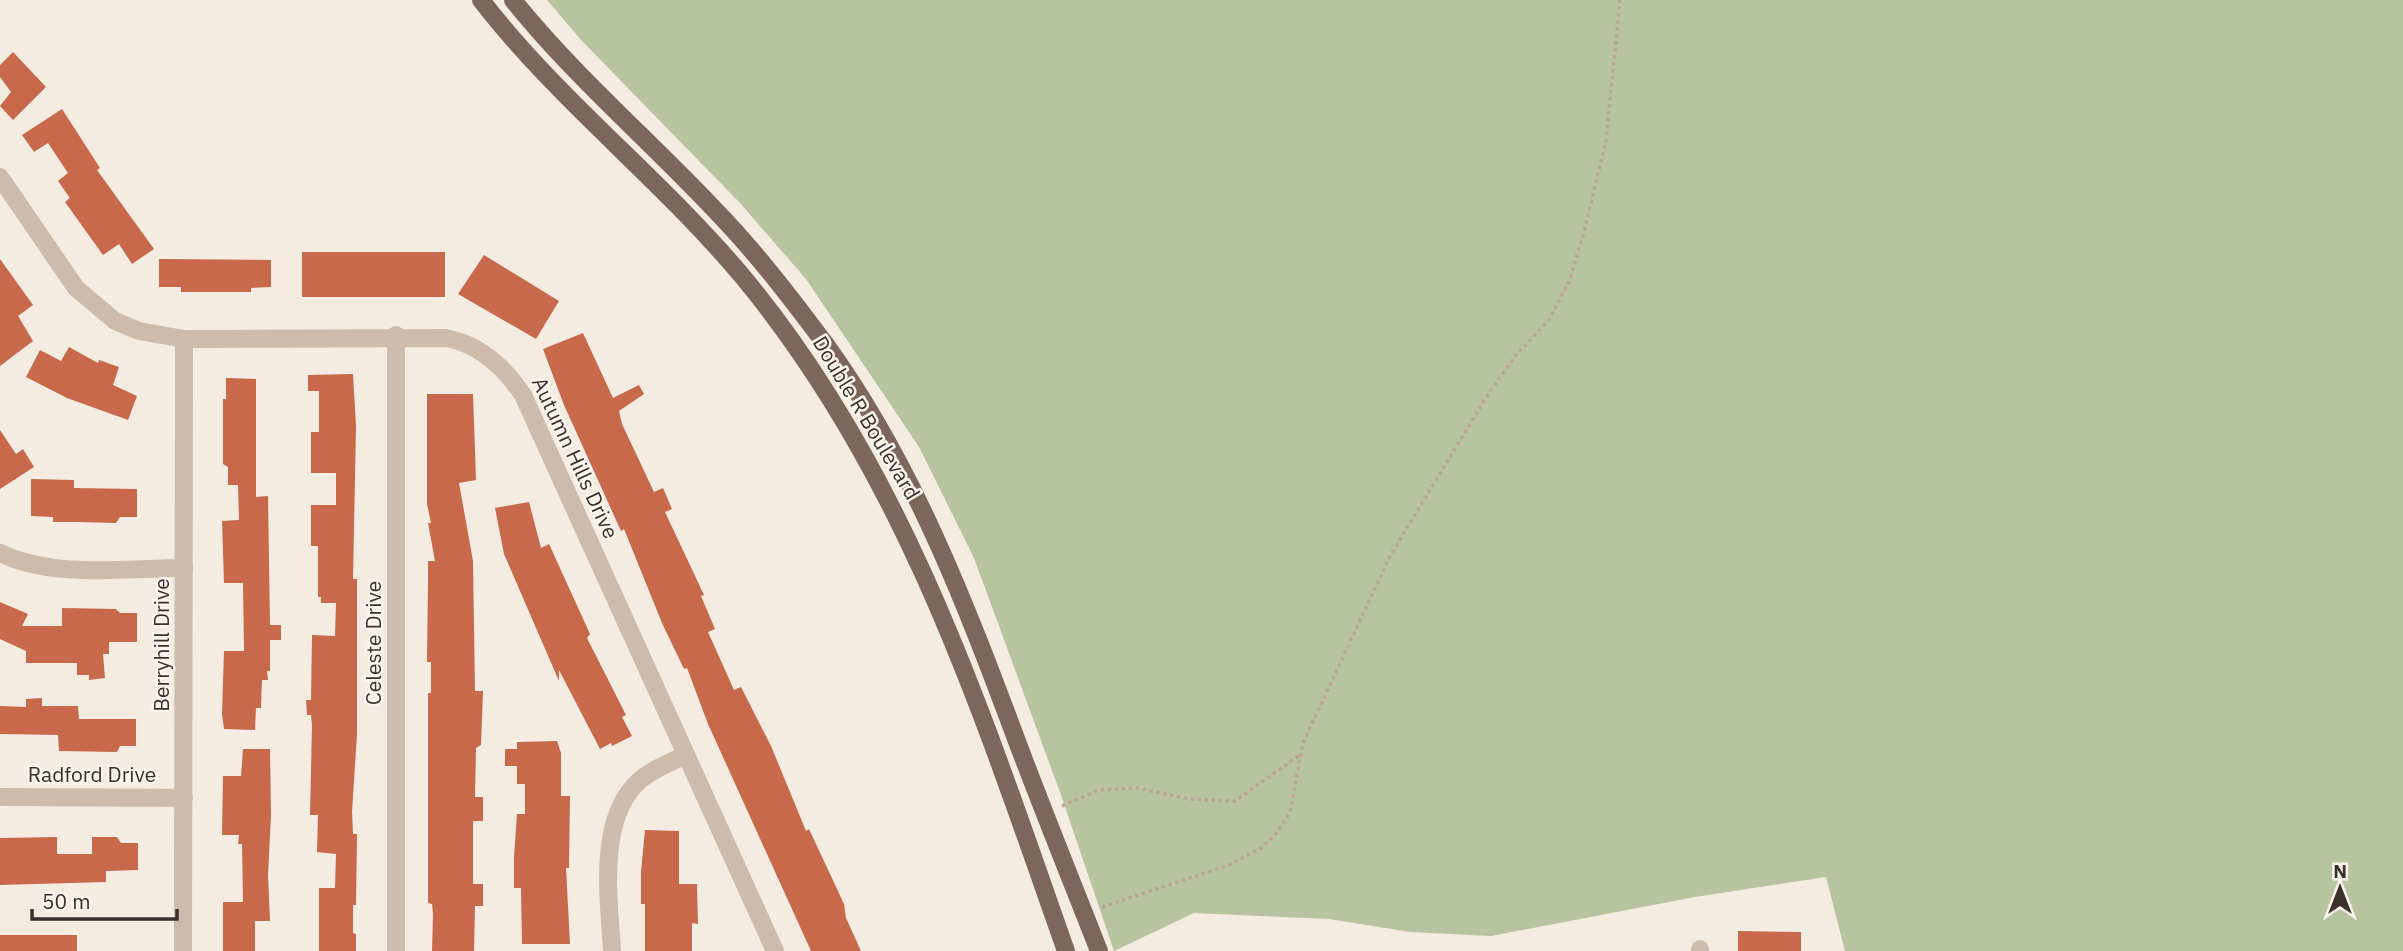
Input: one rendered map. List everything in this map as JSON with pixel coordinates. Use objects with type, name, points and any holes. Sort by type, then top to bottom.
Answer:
[{"type":"main road","name":"Double R Boulevard","points":[[481,0],[537,68],[682,210],[743,277],[802,354],[846,421],[900,519],[937,601],[1066,951]]},
{"type":"main road","name":"Double R Boulevard","points":[[513,0],[556,52],[715,209],[750,248],[828,348],[870,412],[916,495],[955,579],[1099,951]]},
{"type":"street","name":"Autumn Hills Drive","points":[[0,177],[76,288],[93,306],[139,331],[184,339],[396,335],[458,340],[494,360],[511,376],[523,395],[775,951]]},
{"type":"street","name":"Celeste Drive","points":[[396,335],[396,951]]},
{"type":"street","name":"Berryhill Drive","points":[[183,951],[184,339]]},
{"type":"street","points":[[0,553],[39,566],[62,568],[184,568]]},
{"type":"street","points":[[612,951],[611,835],[616,814],[627,794],[640,780],[686,755]]},
{"type":"street","name":"Radford Drive","points":[[0,797],[184,798]]},
{"type":"path","points":[[1102,907],[1228,865],[1261,848],[1275,835],[1290,812],[1302,754],[1331,678],[1389,558],[1485,399],[1516,355],[1548,321],[1569,282],[1606,141],[1620,0]]},
{"type":"path","points":[[1062,806],[1099,790],[1137,788],[1189,799],[1235,801],[1302,754]]},
{"type":"green space","points":[[547,0],[2403,0],[2403,951],[1845,951],[1826,877],[1695,897],[1491,936],[1410,932],[1329,919],[1194,913],[1114,951],[1061,795],[974,558],[919,447],[806,279],[739,202],[582,41]]},
{"type":"building","points":[[13,52],[46,87],[13,120],[0,106],[11,92],[0,77],[0,65]]},
{"type":"building","points":[[62,109],[100,168],[97,170],[154,249],[132,264],[119,244],[103,255],[65,202],[70,198],[58,181],[68,173],[48,143],[34,152],[22,135]]},
{"type":"building","points":[[302,252],[445,252],[445,297],[302,297]]},
{"type":"building","points":[[484,255],[559,301],[536,339],[458,294]]},
{"type":"building","points":[[0,259],[33,305],[18,316],[33,341],[0,366]]},
{"type":"building","points":[[159,259],[271,260],[271,287],[251,288],[251,292],[181,292],[181,287],[159,287]]},
{"type":"building","points":[[583,333],[613,398],[639,385],[644,394],[619,411],[622,424],[654,492],[663,488],[672,509],[665,512],[704,595],[701,596],[715,629],[708,632],[734,690],[741,687],[771,746],[806,831],[809,829],[844,904],[846,918],[861,951],[811,951],[708,724],[687,668],[684,669],[662,623],[624,529],[621,531],[564,405],[543,349]]},
{"type":"building","points":[[69,347],[98,363],[99,360],[119,367],[113,385],[137,396],[128,420],[67,398],[26,377],[40,350],[61,361]]},
{"type":"building","points":[[353,374],[356,426],[353,579],[357,579],[357,734],[352,812],[353,834],[357,834],[356,905],[353,905],[356,951],[319,951],[319,888],[335,888],[336,854],[317,852],[318,815],[310,815],[312,725],[311,715],[307,715],[306,700],[311,700],[312,635],[335,636],[336,603],[321,603],[321,597],[318,597],[318,546],[311,546],[311,505],[336,505],[336,473],[311,473],[311,432],[319,432],[319,391],[308,391],[308,375]]},
{"type":"building","points":[[226,378],[256,379],[256,497],[268,496],[270,625],[281,625],[281,640],[270,640],[270,671],[267,671],[268,680],[262,680],[261,708],[256,708],[255,730],[224,729],[222,714],[224,651],[244,651],[243,583],[224,583],[222,521],[239,520],[238,485],[228,485],[228,467],[223,464],[223,399],[226,399]]},
{"type":"building","points":[[427,394],[473,394],[476,480],[459,483],[473,561],[475,691],[483,691],[481,745],[476,748],[475,797],[483,797],[483,821],[473,821],[473,884],[483,884],[483,906],[475,906],[474,951],[432,951],[433,914],[432,904],[428,903],[428,693],[431,693],[431,662],[427,662],[428,561],[435,561],[427,504]]},
{"type":"building","points":[[0,430],[16,454],[23,449],[34,467],[0,489]]},
{"type":"building","points":[[31,479],[74,480],[74,488],[137,489],[137,517],[120,517],[116,523],[53,522],[53,517],[31,516]]},
{"type":"building","points":[[529,502],[541,548],[549,544],[590,634],[587,638],[626,715],[622,717],[632,736],[612,746],[611,743],[600,749],[559,670],[559,681],[504,554],[495,508]]},
{"type":"building","points":[[0,602],[28,614],[22,626],[62,626],[62,608],[116,609],[120,613],[137,613],[137,642],[109,642],[109,654],[103,654],[105,678],[89,680],[89,675],[77,675],[77,663],[26,663],[26,651],[0,639]]},
{"type":"building","points":[[42,698],[42,706],[78,706],[79,719],[136,719],[136,746],[120,746],[117,752],[59,751],[58,735],[0,734],[0,706],[26,707],[26,699]]},
{"type":"building","points":[[557,741],[561,753],[561,796],[570,796],[569,868],[566,868],[570,944],[522,944],[521,888],[514,888],[514,857],[517,814],[525,814],[525,784],[517,784],[517,766],[505,766],[505,749],[517,749],[517,742]]},
{"type":"building","points":[[243,749],[270,749],[270,921],[255,921],[255,951],[223,951],[223,902],[243,902],[242,844],[238,844],[239,835],[222,835],[223,776],[241,776]]},
{"type":"building","points":[[645,830],[679,831],[679,884],[697,884],[698,924],[692,923],[692,951],[645,951],[645,904],[641,904],[641,872]]},
{"type":"building","points":[[57,837],[57,854],[92,854],[92,837],[117,837],[121,843],[138,843],[138,870],[106,871],[106,882],[0,885],[0,838]]},
{"type":"building","points":[[1738,931],[1801,932],[1801,951],[1738,951]]},
{"type":"building","points":[[0,935],[77,935],[77,951],[0,951]]}]
